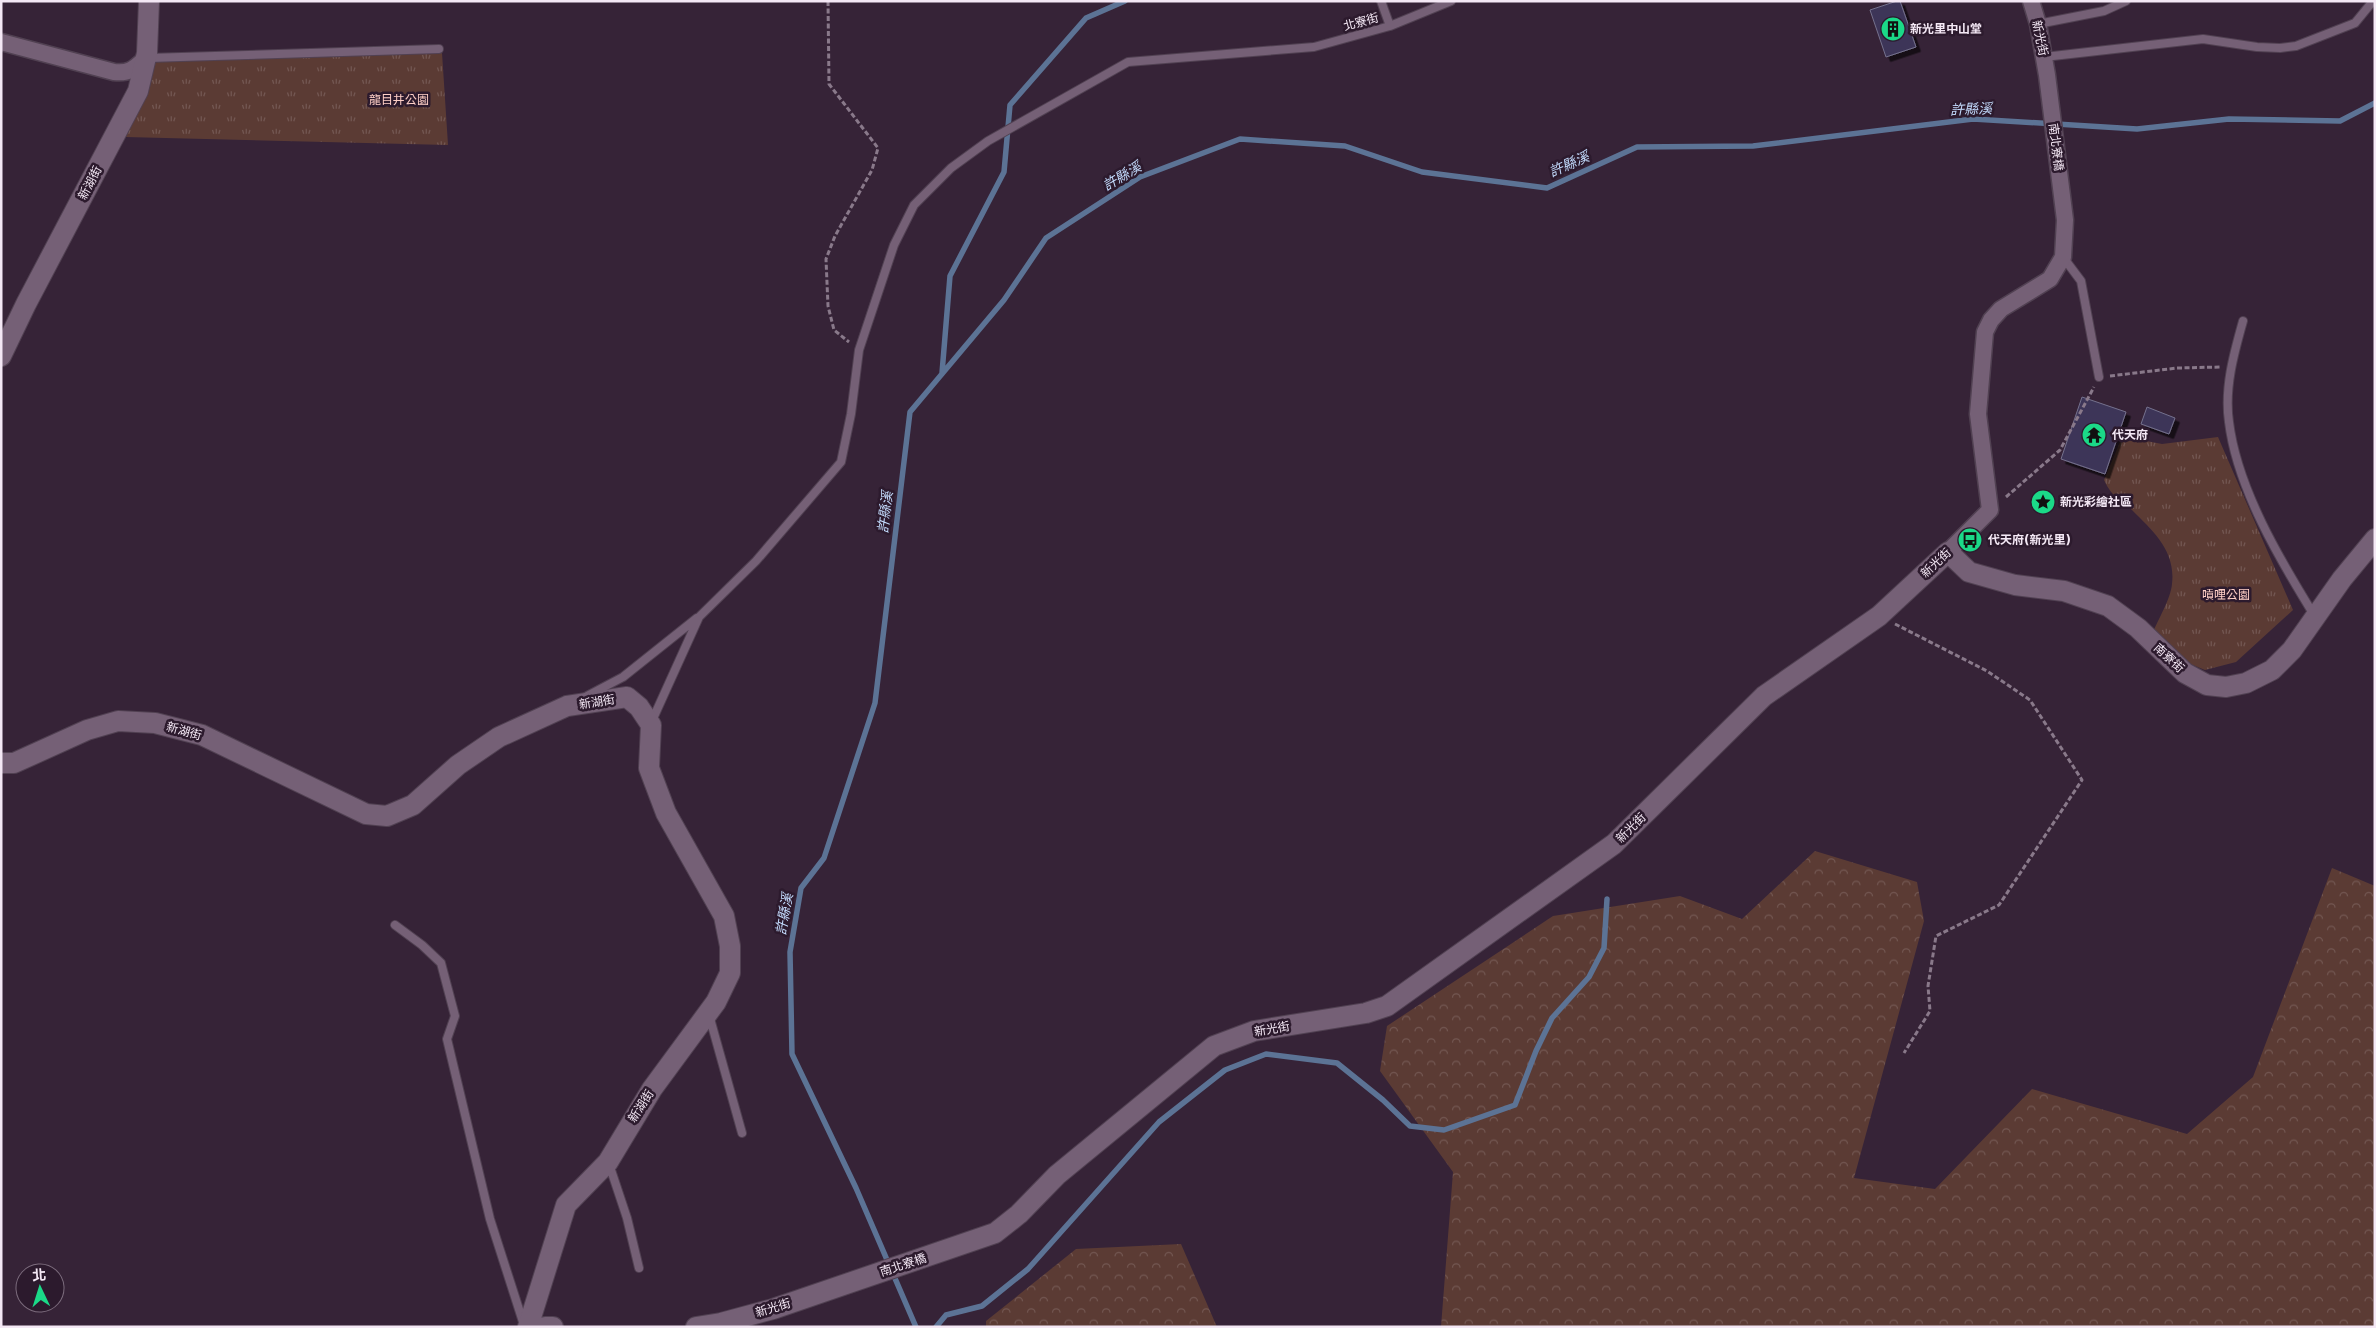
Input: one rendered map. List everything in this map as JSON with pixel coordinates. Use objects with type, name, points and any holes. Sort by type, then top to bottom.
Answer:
[{"type":"street","name":"新湖街","points":[[1,356],[26,304],[138,90],[146,58],[149,1]]},
{"type":"street","name":"新光街","points":[[2031,1],[2038,24],[2047,74]]},
{"type":"street","points":[[1,42],[114,72],[124,73],[133,70],[146,58]]},
{"type":"street","name":"南北寮橋","points":[[2047,74],[2065,220],[2064,257]]},
{"type":"street","points":[[1990,510],[1978,414],[1985,332],[1991,320],[2001,309],[2050,279],[2064,257]]},
{"type":"street","name":"新光街","points":[[958,1247],[995,1233],[1019,1214],[1057,1175],[1214,1046],[1254,1031],[1366,1013],[1387,1006],[1614,844],[1764,696],[1879,616],[1990,510]]},
{"type":"street","name":"南寮街","points":[[1948,552],[1969,572],[2015,585],[2064,590],[2108,606],[2138,628],[2185,673],[2207,685],[2226,687],[2246,683],[2272,670],[2292,650],[2342,579],[2375,538]]},
{"type":"street","name":"新湖街","points":[[1,763],[14,763],[87,730],[118,721],[155,723],[202,735],[366,814],[387,816],[413,806],[458,765],[498,737],[567,706],[627,697],[640,707],[650,725],[649,768],[666,813],[724,916],[730,946],[730,973],[716,1002],[652,1089],[608,1162],[566,1205],[526,1327]]},
{"type":"street","name":"南北寮橋","points":[[848,1283],[958,1247]]},
{"type":"street","name":"新光街","points":[[696,1327],[721,1324],[773,1309],[848,1283]]},
{"type":"street","points":[[545,1327],[553,1327]]},
{"type":"lane","points":[[1381,1],[1390,26]]},
{"type":"lane","name":"北寮街","points":[[567,706],[623,677],[699,617],[756,562],[841,462],[851,414],[859,350],[894,245],[914,205],[951,168],[988,142],[1128,62],[1314,46],[1390,26],[1451,1]]},
{"type":"lane","points":[[2038,24],[2104,11],[2126,1]]},
{"type":"lane","points":[[2044,57],[2195,39],[2257,47],[2280,48],[2296,46],[2355,22],[2373,1]]},
{"type":"lane","points":[[146,58],[439,49]]},
{"type":"lane","points":[[2064,257],[2081,281],[2099,377]]},
{"type":"lane","points":[[2243,321],[2230,367],[2228,421],[2240,473],[2281,562],[2315,616]]},
{"type":"lane","points":[[650,725],[699,617]]},
{"type":"lane","points":[[395,925],[422,945],[441,963],[455,1016],[447,1039],[490,1219],[526,1327]]},
{"type":"lane","points":[[709,1012],[742,1133]]},
{"type":"lane","points":[[608,1162],[627,1218],[639,1268]]},
{"type":"path","points":[[828,1],[829,84],[878,148],[872,170],[834,236],[826,259],[828,306],[834,330],[859,350]]},
{"type":"path","points":[[1990,510],[2060,450],[2099,377],[2176,368],[2230,367]]},
{"type":"path","points":[[1879,616],[1987,670],[2030,700],[2082,780],[1999,905],[1936,936],[1928,986],[1930,1011],[1904,1053]]},
{"type":"green space","name":"龍目井公園","points":[[442,53],[448,145],[126,137],[149,60],[287,54]]},
{"type":"green space","name":"嗊哩公園","points":[[2218,437],[2293,610],[2236,662],[2205,670],[2173,657],[2152,634],[2171,590],[2172,572],[2170,561],[2167,552],[2155,534],[2132,510],[2113,494],[2104,480],[2120,442],[2141,440],[2162,444]]},
{"type":"green space","points":[[1815,851],[1917,882],[1924,921],[1854,1178],[1935,1189],[2032,1089],[2187,1134],[2253,1077],[2332,868],[2375,886],[2375,1327],[1441,1327],[1453,1172],[1380,1071],[1387,1026],[1553,916],[1680,896],[1742,919]]},
{"type":"green space","points":[[1181,1244],[1217,1327],[986,1327],[986,1321],[1076,1249]]},
{"type":"building","name":"新光里中山堂","points":[[1900,1],[1916,47],[1886,57],[1870,10]]},
{"type":"building","name":"代天府","points":[[2082,397],[2126,412],[2105,474],[2061,459]]},
{"type":"building","points":[[2147,407],[2175,418],[2169,434],[2141,424]]},
{"type":"waterway","points":[[942,373],[950,276],[1004,172],[1010,105],[1086,18],[1125,1]]},
{"type":"waterway","name":"許縣溪","points":[[916,1327],[856,1188],[792,1054],[790,952],[801,888],[824,858],[875,703],[910,412],[1004,300],[1046,238],[1140,177],[1240,139],[1345,146],[1422,172],[1547,188],[1637,147],[1753,146],[1973,119],[2137,129],[2229,119],[2340,121],[2375,103]]},
{"type":"waterway","points":[[936,1327],[946,1315],[982,1306],[1028,1269],[1159,1122],[1225,1070],[1266,1054],[1337,1063],[1383,1100],[1410,1126],[1444,1130],[1515,1105],[1536,1051],[1552,1018],[1589,977],[1604,948],[1607,899]]},
{"type":"place","name":"新光里中山堂","points":[[1893,29]]},
{"type":"place","name":"代天府","points":[[2094,435]]},
{"type":"place","name":"新光彩繪社區","points":[[2043,502]]},
{"type":"place","name":"代天府(新光里)","points":[[1970,540]]}]
